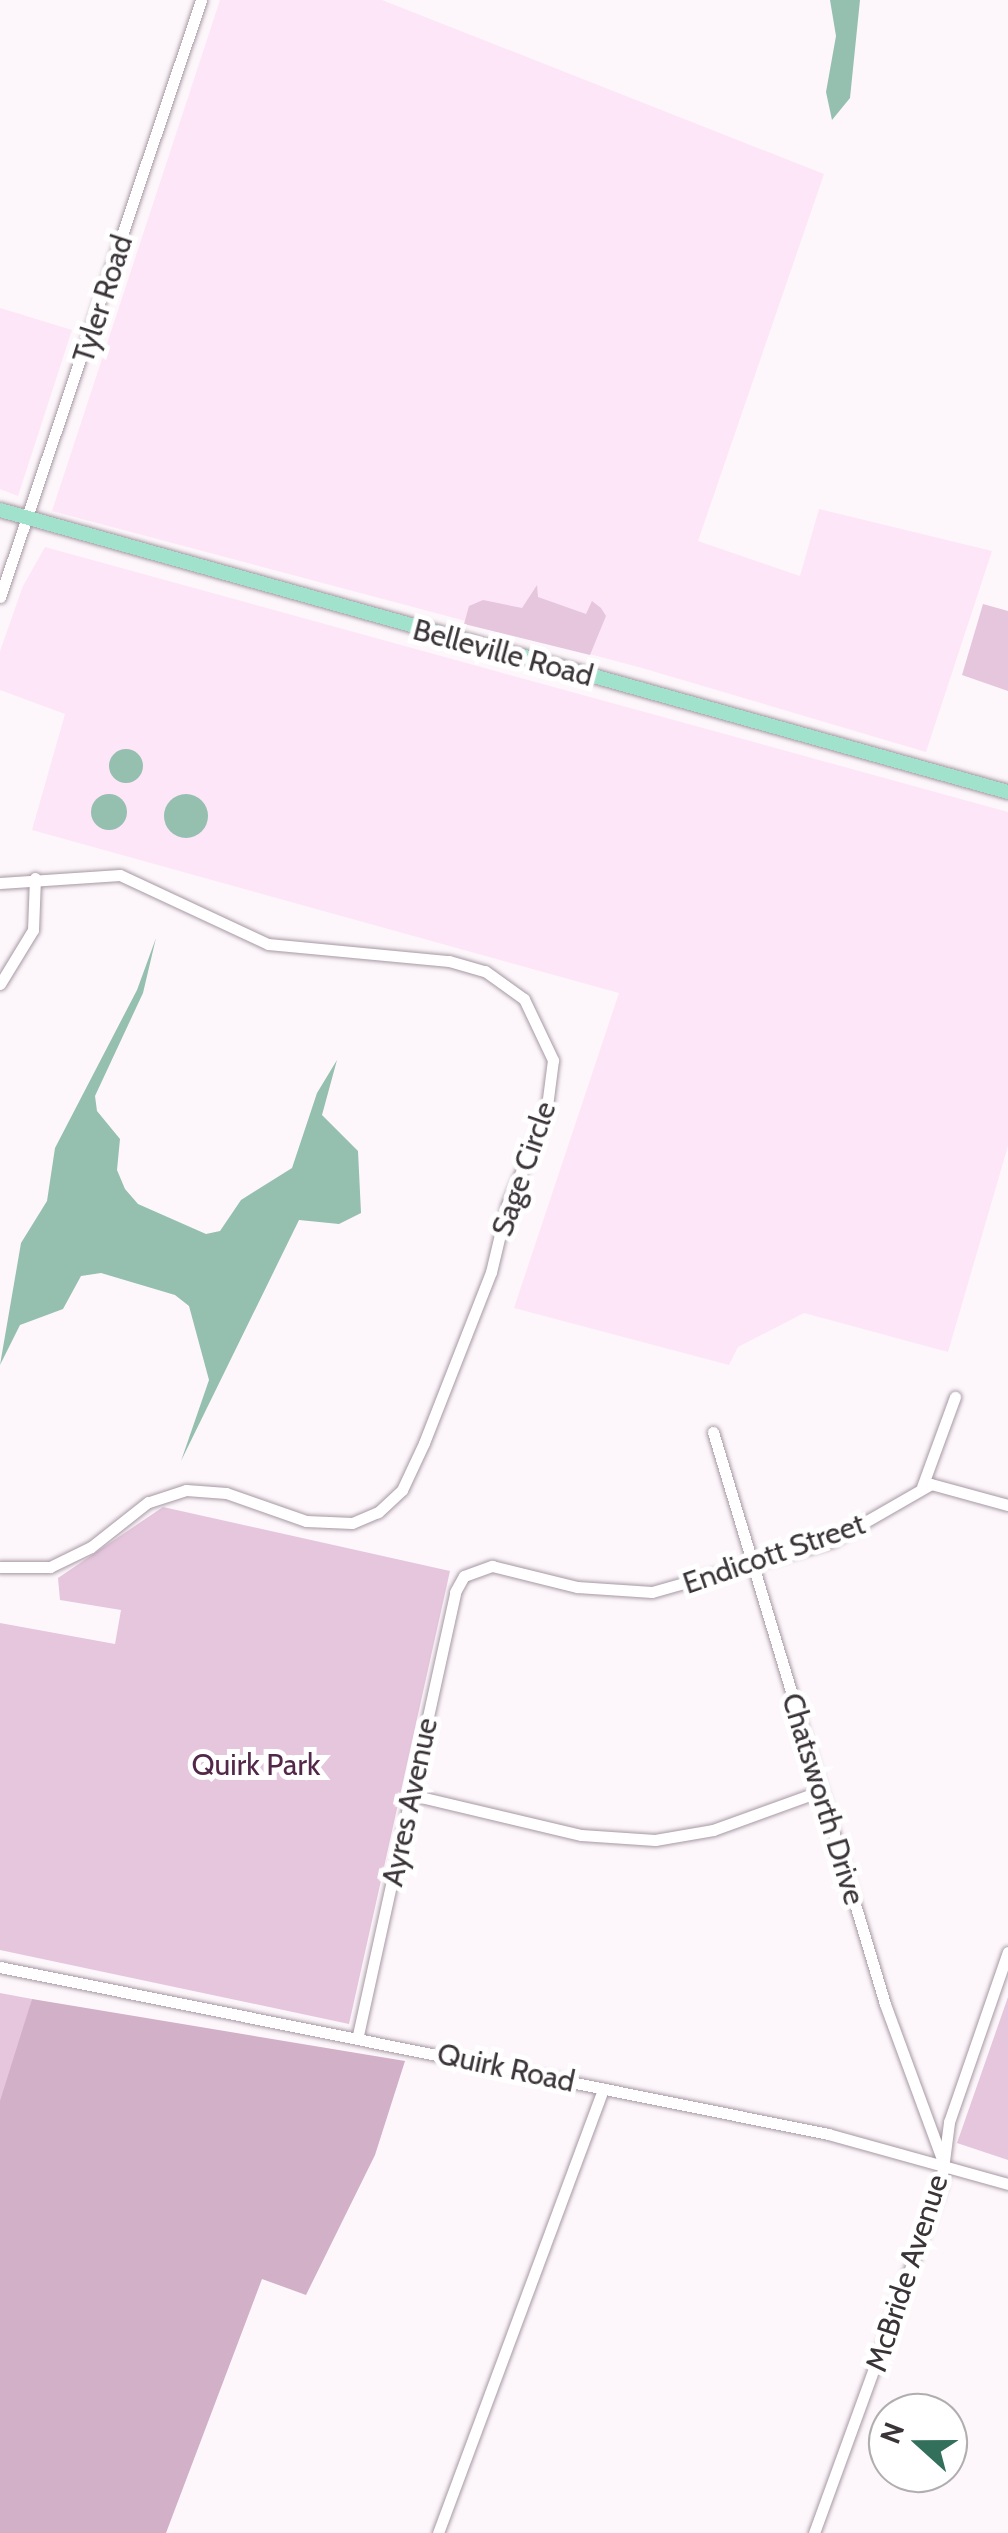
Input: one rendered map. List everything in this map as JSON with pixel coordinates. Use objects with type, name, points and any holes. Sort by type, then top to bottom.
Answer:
[{"type":"main road","name":"Belleville Road","points":[[0,510],[1008,792]]},
{"type":"street","name":"Tyler Road","points":[[0,597],[202,0]]},
{"type":"street","name":"Sage Circle","points":[[0,1567],[50,1567],[91,1547],[148,1502],[186,1490],[226,1492],[306,1522],[352,1523],[378,1512],[402,1490],[424,1443],[492,1272],[507,1205],[552,1086],[552,1060],[524,999],[485,972],[449,961],[268,944],[120,875],[3,880]]},
{"type":"street","points":[[0,984],[34,930],[35,878]]},
{"type":"street","points":[[955,1397],[922,1487],[952,1486],[1008,1505]]},
{"type":"street","name":"Chatsworth Drive","points":[[713,1432],[885,2004],[942,2162]]},
{"type":"street","name":"Endicott Street","points":[[469,1572],[492,1566],[629,1593],[752,1567],[846,1536],[922,1487]]},
{"type":"street","name":"Ayres Avenue","points":[[358,2035],[455,1592],[469,1572]]},
{"type":"street","points":[[412,1796],[594,1837],[655,1840],[713,1830],[821,1791]]},
{"type":"street","name":"McBride Avenue","points":[[816,2532],[941,2184],[948,2122],[1008,1952]]},
{"type":"street","name":"Quirk Road","points":[[0,1967],[358,2035],[942,2162],[1008,2184]]},
{"type":"street","points":[[438,2533],[602,2089]]},
{"type":"shaded area","points":[[220,0],[382,0],[824,174],[698,541],[800,576],[819,509],[992,551],[926,752],[642,668],[52,511]]},
{"type":"shaded area","points":[[830,0],[860,0],[850,98],[832,120],[826,92],[836,36]]},
{"type":"shaded area","points":[[0,308],[72,330],[18,496],[0,489]]},
{"type":"shaded area","points":[[45,547],[1008,812],[1008,1146],[948,1352],[804,1313],[738,1347],[729,1365],[514,1308],[619,993],[32,830],[65,714],[0,690],[0,651],[23,586]]},
{"type":"shaded area","points":[[126,749],[138,754],[143,766],[138,778],[126,783],[114,778],[109,766],[114,754]]},
{"type":"shaded area","points":[[109,794],[122,799],[127,812],[122,825],[109,830],[96,825],[91,812],[96,799]]},
{"type":"shaded area","points":[[186,794],[202,800],[208,816],[202,832],[186,838],[170,832],[164,816],[170,800]]},
{"type":"shaded area","points":[[156,938],[143,993],[95,1096],[97,1111],[120,1139],[117,1170],[125,1189],[138,1204],[206,1234],[220,1231],[241,1200],[292,1168],[317,1093],[337,1060],[322,1115],[358,1151],[361,1213],[339,1224],[299,1220],[181,1461],[209,1380],[189,1306],[175,1295],[101,1273],[81,1276],[63,1309],[20,1325],[0,1365],[21,1243],[47,1201],[55,1148],[137,990]]},
{"type":"shaded area","points":[[32,1999],[405,2061],[375,2155],[306,2295],[262,2279],[166,2533],[0,2533],[0,2101]]},
{"type":"green space","points":[[537,585],[538,597],[586,614],[592,601],[601,608],[606,616],[590,655],[464,624],[469,606],[483,600],[522,608]]},
{"type":"green space","points":[[983,604],[1008,611],[1008,691],[962,675]]},
{"type":"green space","name":"Quirk Park","points":[[163,1507],[450,1571],[349,2024],[0,1950],[0,1623],[115,1644],[121,1610],[60,1600],[58,1578]]},
{"type":"green space","points":[[0,1993],[32,1999],[0,2125]]},
{"type":"green space","points":[[1008,1997],[1008,2160],[957,2143]]}]
